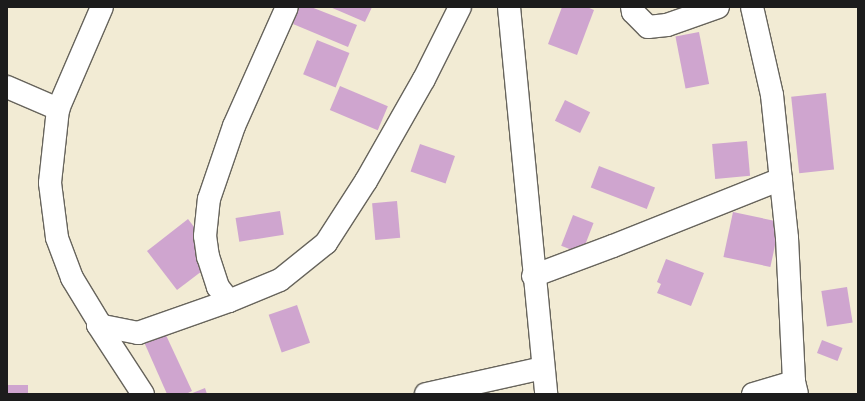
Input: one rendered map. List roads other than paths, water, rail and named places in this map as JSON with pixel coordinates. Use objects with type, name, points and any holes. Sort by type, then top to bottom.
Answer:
[{"type":"street","points":[[102,7],[58,109],[50,183],[56,238],[72,278],[100,324],[98,325],[143,394]]},
{"type":"street","points":[[229,301],[218,287],[208,257],[205,236],[209,199],[234,126],[287,7]]},
{"type":"street","points":[[98,325],[138,333],[229,301],[280,280],[326,243],[366,181],[424,79],[460,7]]},
{"type":"street","points":[[509,7],[533,276],[546,394]]},
{"type":"street","points":[[632,7],[633,12],[648,27],[667,25],[718,7]]},
{"type":"street","points":[[752,7],[772,95],[787,238],[796,388],[753,394]]},
{"type":"street","points":[[7,87],[58,109]]},
{"type":"street","points":[[533,276],[613,246],[781,179]]},
{"type":"street","points":[[426,394],[542,368]]}]
